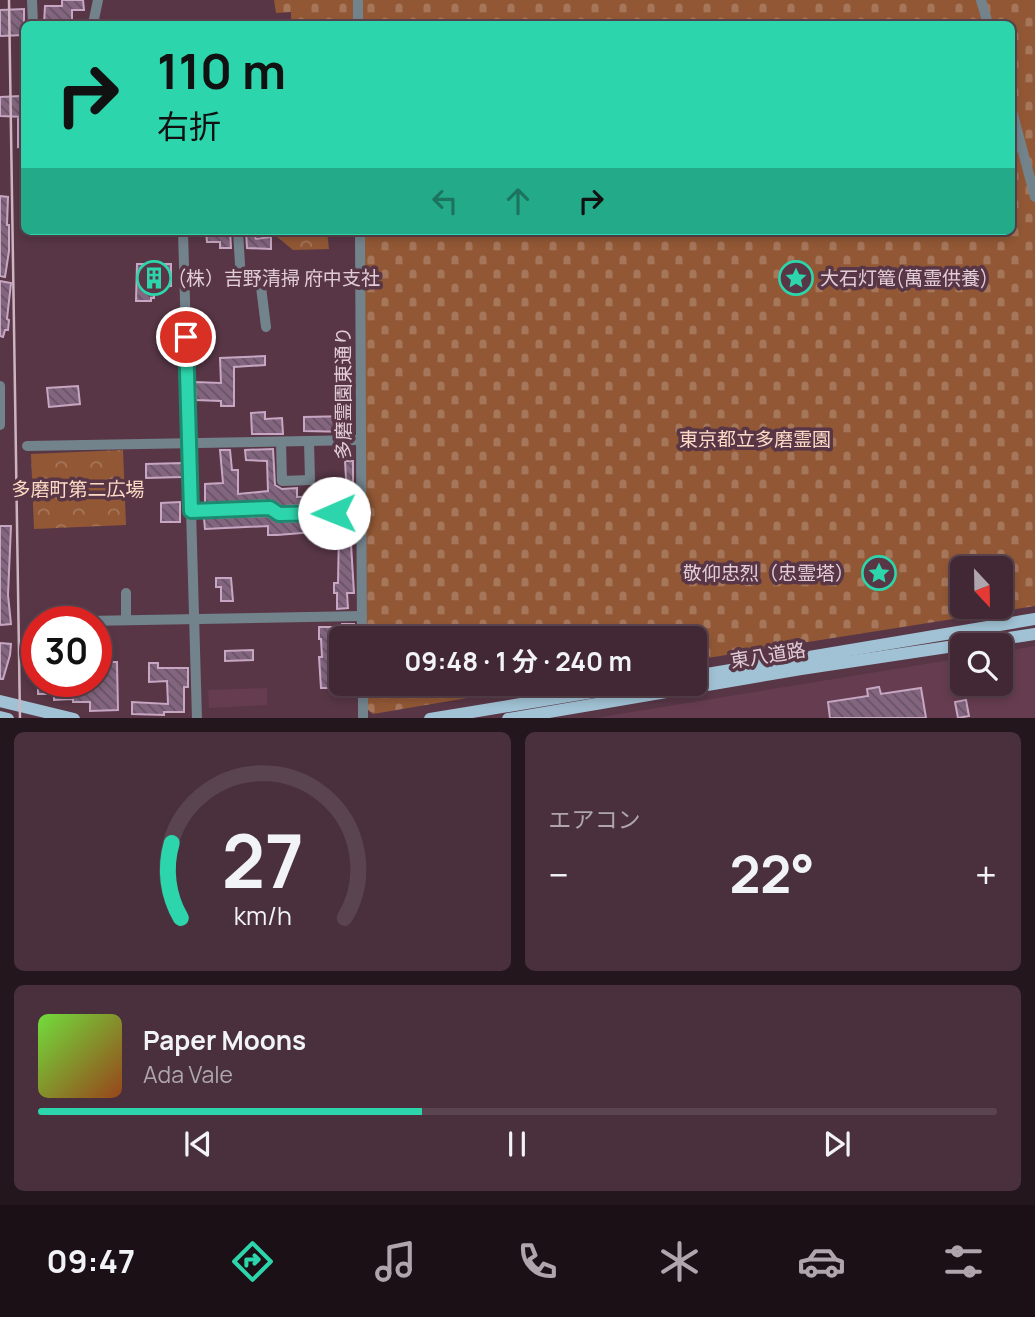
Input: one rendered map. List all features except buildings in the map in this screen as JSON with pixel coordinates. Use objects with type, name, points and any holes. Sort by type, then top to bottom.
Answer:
[{"type":"main road","name":"東八道路","points":[[707,674],[1035,619]]},
{"type":"main road","name":"東八道路","points":[[514,718],[837,663],[1035,634]]},
{"type":"main road","points":[[436,718],[569,696]]},
{"type":"main road","points":[[0,701],[70,718]]},
{"type":"street","points":[[32,0],[33,21]]},
{"type":"street","points":[[94,21],[99,0]]},
{"type":"street","points":[[358,0],[358,21]]},
{"type":"street","points":[[981,0],[987,21]]},
{"type":"street","points":[[1015,122],[1035,197]]},
{"type":"street","points":[[183,235],[197,718]]},
{"type":"street","points":[[238,235],[241,281],[260,279],[266,327]]},
{"type":"street","name":"多磨霊園東通り","points":[[360,235],[362,626]]},
{"type":"street","points":[[0,386],[0,425]]},
{"type":"street","points":[[27,446],[361,440]]},
{"type":"street","points":[[281,442],[282,481],[310,480],[309,441]]},
{"type":"street","points":[[191,511],[270,508],[279,514],[362,512]]},
{"type":"street","points":[[126,593],[126,620]]},
{"type":"street","points":[[112,620],[362,617]]},
{"type":"street","points":[[363,696],[363,718]]},
{"type":"shaded area","points":[[1035,646],[1035,718],[595,718],[950,660],[950,696],[1013,696],[1013,650]]},
{"type":"shaded area","points":[[267,688],[267,705],[209,708],[208,690]]},
{"type":"green space","points":[[274,0],[353,0],[353,21],[291,21],[291,12],[276,13]]},
{"type":"green space","name":"東京都立多磨霊園","points":[[361,0],[1035,0],[1035,606],[1013,609],[1013,556],[950,556],[950,620],[707,658],[707,626],[367,626],[363,235],[1015,235],[1015,21],[361,21]]},
{"type":"green space","points":[[275,235],[327,235],[329,249],[293,250]]},
{"type":"green space","name":"多磨町第二広場","points":[[123,450],[126,525],[34,529],[31,454]]},
{"type":"green space","points":[[367,696],[479,696],[373,714],[367,709]]},
{"type":"railway","points":[[9,0],[20,718]]},
{"type":"place","name":"(株）吉野清掃 府中支社","points":[[154,278]]},
{"type":"place","name":"大石灯篭(萬霊供養)","points":[[796,278]]},
{"type":"place","name":"敬仰忠烈（忠霊塔）","points":[[879,573]]},
{"type":"route","points":[[186,337],[191,511],[270,508],[279,514],[334,513]]}]
